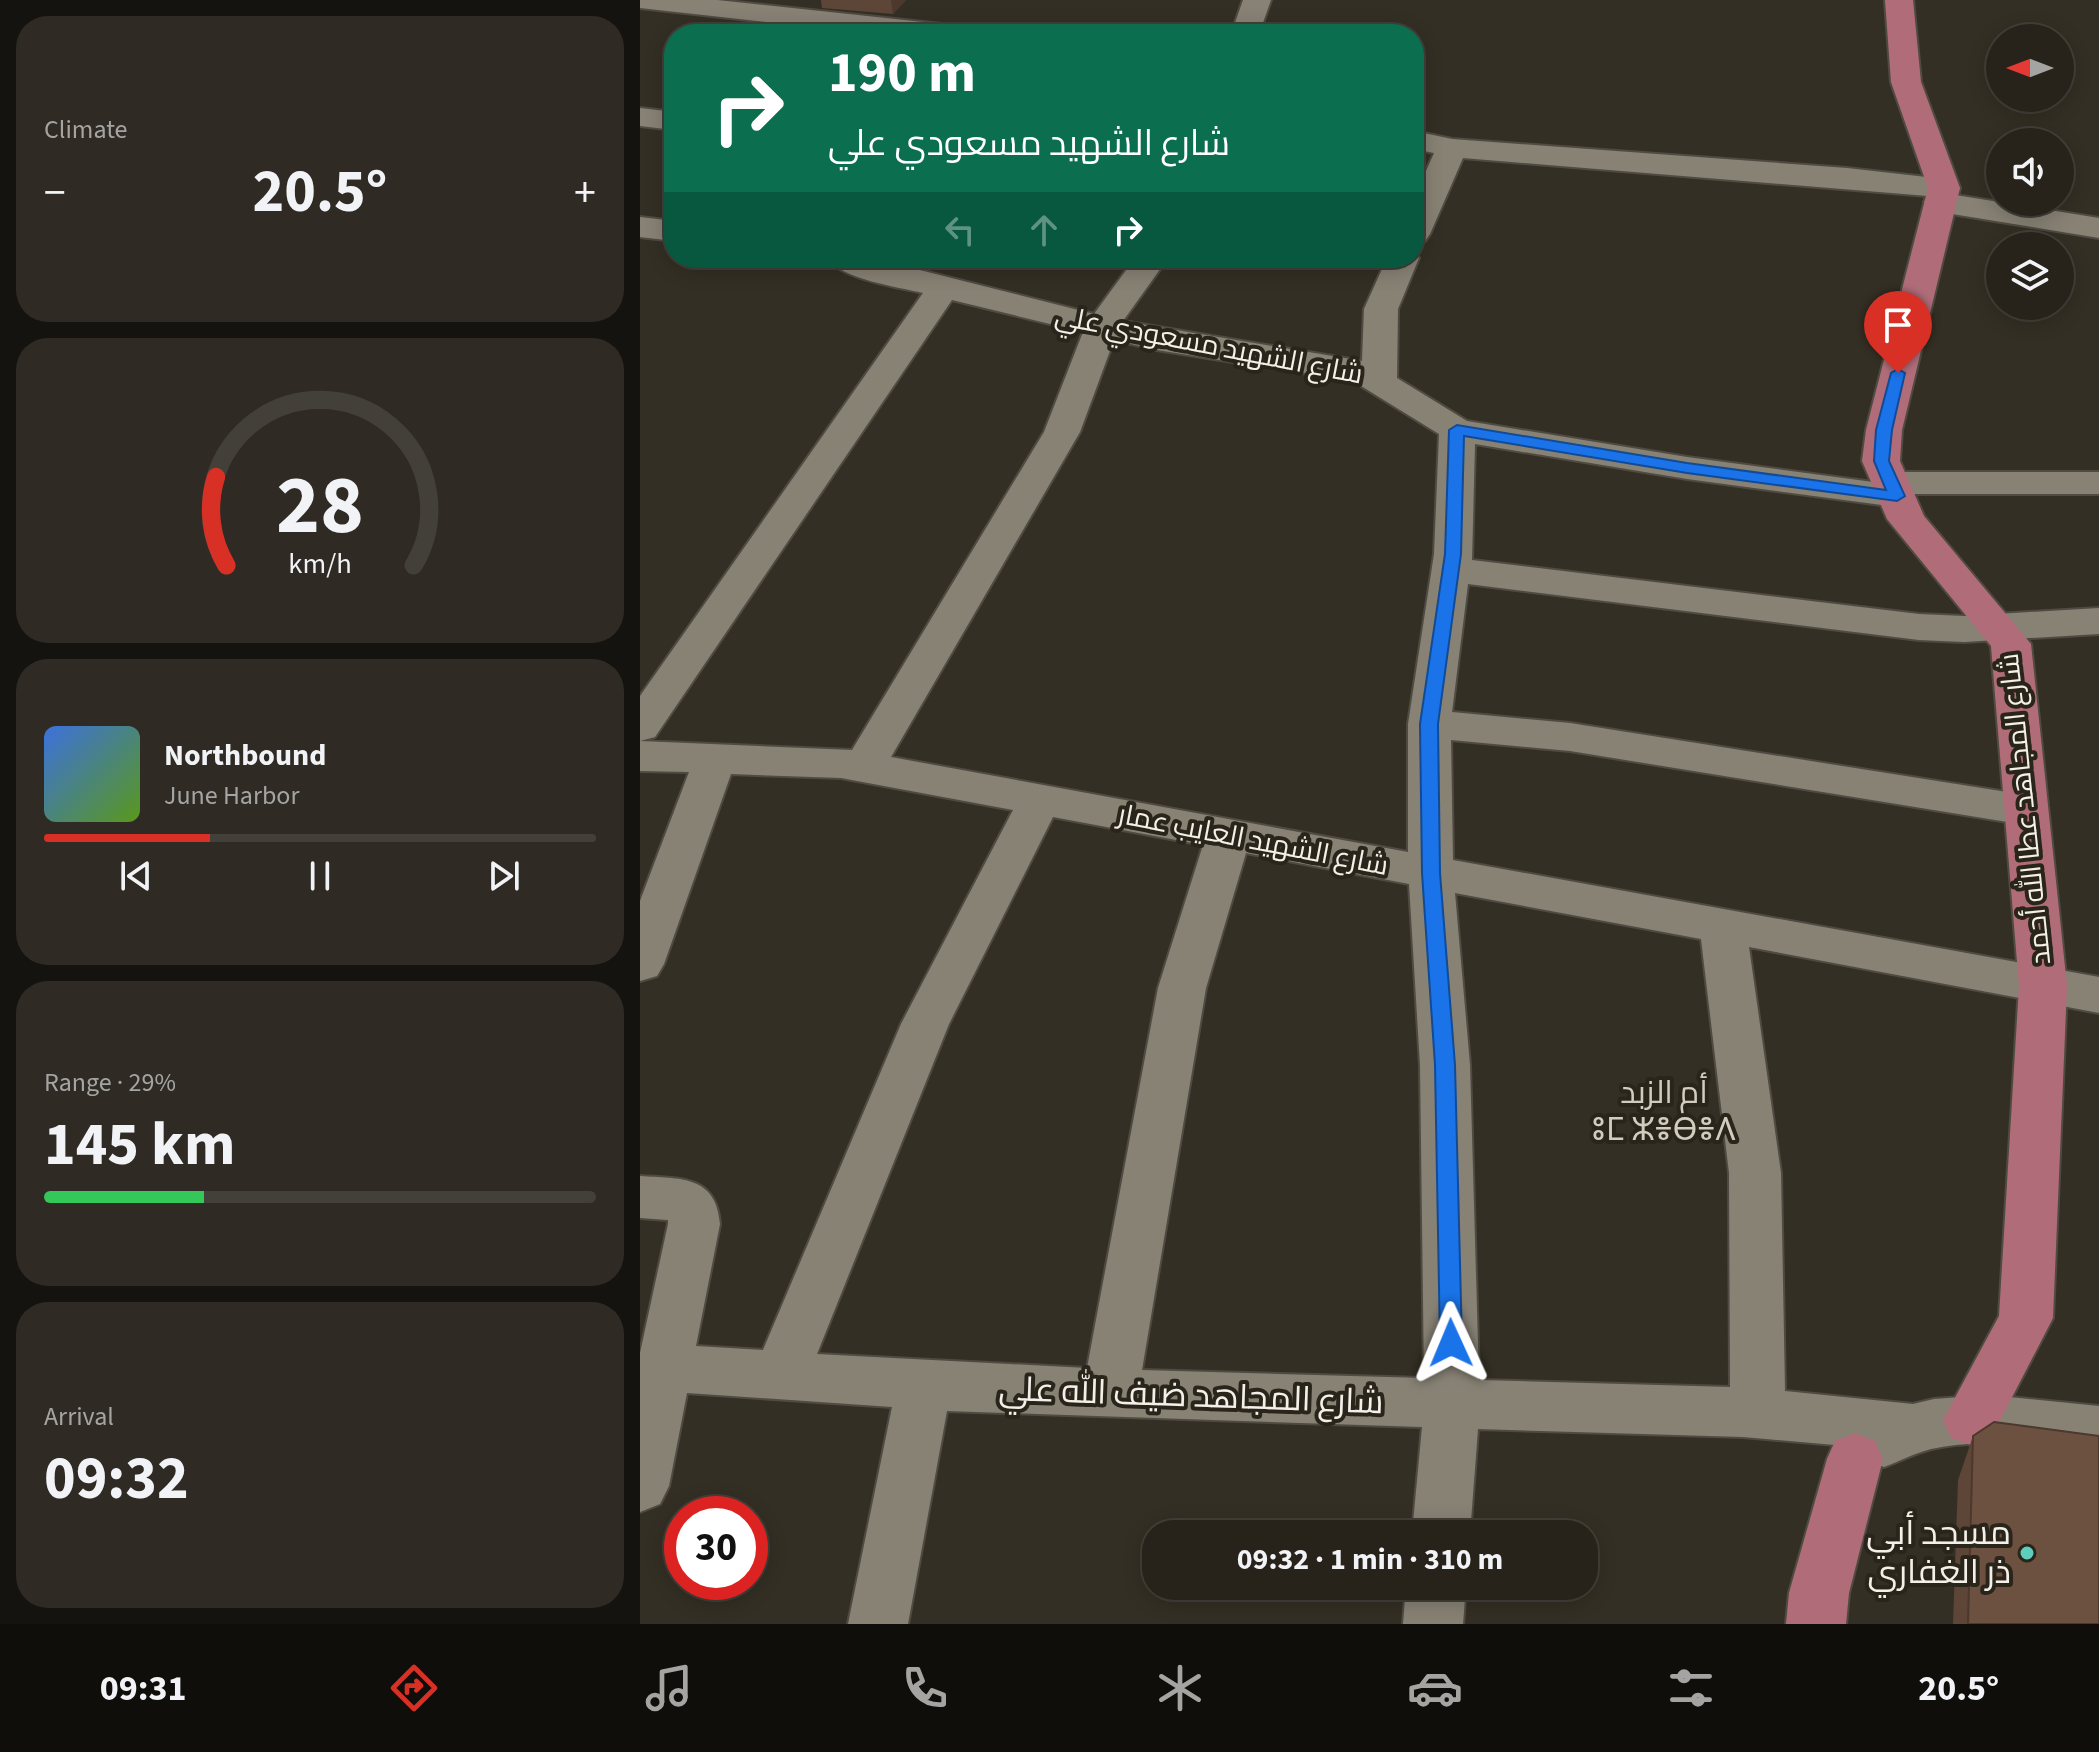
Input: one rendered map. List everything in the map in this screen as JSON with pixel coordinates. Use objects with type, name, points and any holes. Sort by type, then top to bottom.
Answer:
[{"type":"main road","points":[[1899,0],[1906,82],[1942,195]]},
{"type":"main road","name":"شارع المجاهد عطا الله أحمد","points":[[1942,195],[1884,430],[1881,461],[1906,519],[2011,644],[2043,986],[2026,1318],[1971,1420]]},
{"type":"main road","points":[[1816,1624],[1819,1593],[1855,1459]]},
{"type":"street","points":[[640,0],[860,24]]},
{"type":"street","points":[[929,0],[945,24]]},
{"type":"street","points":[[1249,24],[1257,0]]},
{"type":"street","points":[[640,117],[664,120]]},
{"type":"street","points":[[1424,142],[1452,148],[1847,177],[2099,228]]},
{"type":"street","points":[[1424,211],[1452,148]]},
{"type":"street","points":[[640,227],[664,230]]},
{"type":"street","name":"شارع الشهيد مسعودي علي","points":[[867,268],[1157,340],[1363,372],[1457,430],[1687,468],[1894,490],[2099,483]]},
{"type":"street","points":[[864,767],[1062,432],[1102,327],[1145,268]]},
{"type":"street","points":[[1379,380],[1381,309],[1399,268]]},
{"type":"street","points":[[640,727],[943,288]]},
{"type":"street","points":[[1442,1520],[1452,1405],[1445,1065],[1431,873],[1429,724],[1450,570],[1457,430]]},
{"type":"street","points":[[1450,570],[1919,627],[2099,621]]},
{"type":"street","points":[[1429,724],[1570,737],[2026,810]]},
{"type":"street","name":"شارع الشهيد العايب عمار","points":[[640,756],[841,763],[2099,995]]},
{"type":"street","points":[[640,964],[715,759]]},
{"type":"street","points":[[780,1376],[925,1024],[1040,800]]},
{"type":"street","points":[[1110,1394],[1182,988],[1229,835]]},
{"type":"street","points":[[1723,927],[1755,1173],[1758,1414]]},
{"type":"street","points":[[640,1197],[684,1200],[693,1209],[694,1224],[640,1486]]},
{"type":"street","name":"شارع المجاهد ضيف الله علي","points":[[665,1368],[1110,1394],[1758,1414],[1908,1427]]},
{"type":"street","points":[[878,1624],[924,1385]]},
{"type":"street","points":[[1855,1459],[1908,1427],[1971,1420],[2099,1431]]},
{"type":"street","points":[[1433,1624],[1435,1600]]},
{"type":"building","name":"مسجد أبي ذر الغفاري","points":[[1994,1422],[2099,1436],[2099,1624],[1968,1624],[1973,1436]]},
{"type":"place","name":"مسجد أبي ذر الغفاري","points":[[2027,1553]]},
{"type":"district","name":"أم الزبد ⵓⵎ ⵣⴻⴱⴻⴷ","points":[[1664,1112]]},
{"type":"route","points":[[1451,1343],[1445,1065],[1431,873],[1429,724],[1453,554],[1457,430],[1687,468],[1897,496],[1881,461],[1884,430],[1898,373]]}]
